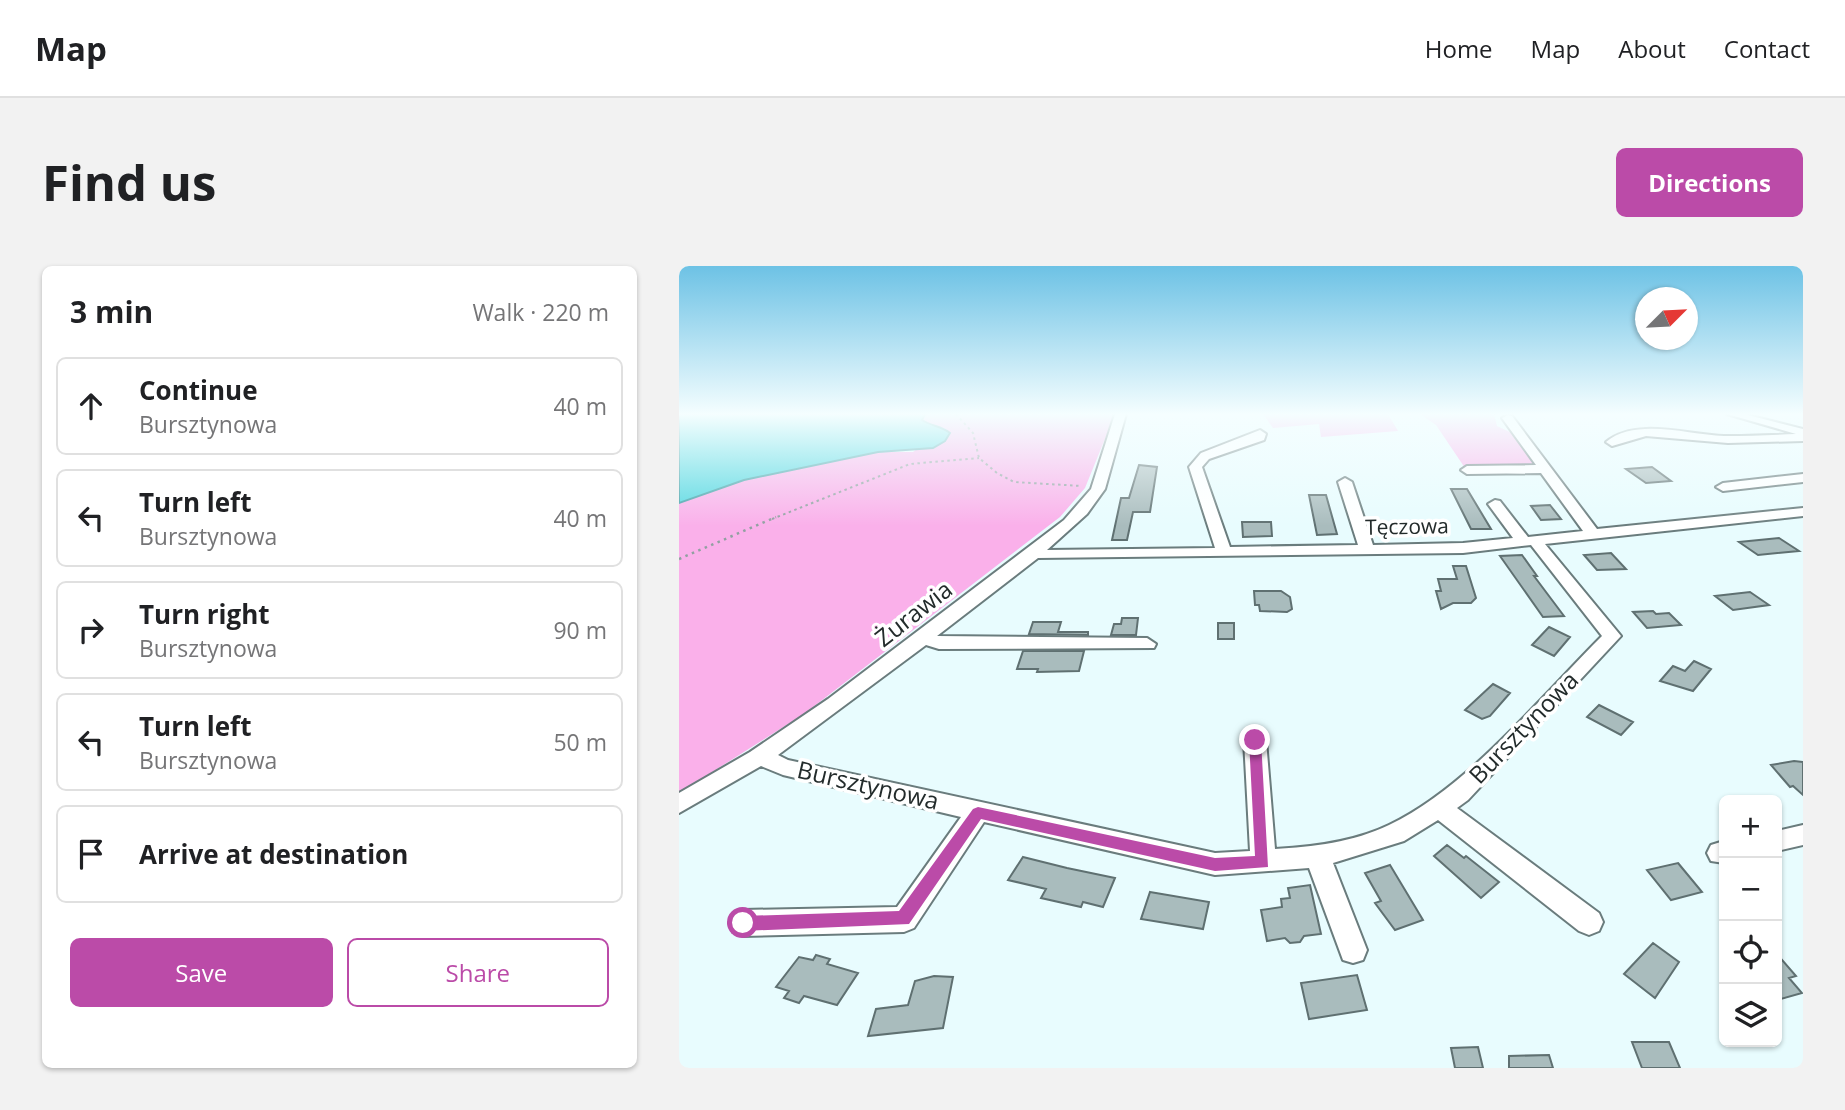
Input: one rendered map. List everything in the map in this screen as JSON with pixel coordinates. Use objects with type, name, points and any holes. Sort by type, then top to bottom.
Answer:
[{"type":"street","name":"Żurawia","points":[[679,804],[759,755],[852,692],[1033,552],[1083,508],[1099,487],[1109,451]]},
{"type":"street","points":[[1221,451],[1202,458],[1195,467],[1223,551]]},
{"type":"street","points":[[1532,451],[1594,536]]},
{"type":"street","points":[[1467,470],[1545,469]]},
{"type":"street","points":[[1723,487],[1803,478]]},
{"type":"street","points":[[1345,482],[1367,549]]},
{"type":"street","points":[[1495,504],[1529,542]]},
{"type":"street","name":"Tęczowa","points":[[1033,552],[1048,555],[1463,548],[1803,512]]},
{"type":"street","points":[[1780,515],[1803,529]]},
{"type":"street","name":"Bursztynowa","points":[[759,755],[783,766],[978,813],[1215,864],[1318,857],[1395,834],[1460,794],[1612,636],[1529,542]]},
{"type":"street","points":[[923,638],[939,643],[1147,644]]},
{"type":"street","points":[[1255,740],[1263,862]]},
{"type":"street","points":[[1439,807],[1589,922]]},
{"type":"street","name":"Bursztynowa","points":[[743,923],[904,919],[978,813]]},
{"type":"street","points":[[1782,840],[1803,835]]},
{"type":"street","points":[[1318,857],[1353,950]]},
{"type":"path","points":[[977,451],[979,458]]},
{"type":"path","points":[[679,559],[791,510],[842,493],[876,475],[910,464],[979,458],[1014,482],[1099,487]]},
{"type":"shaded area","points":[[1100,451],[1085,488],[1060,517],[804,714],[679,793],[679,503],[744,480],[878,452]]},
{"type":"shaded area","points":[[1454,451],[1527,451],[1539,467],[1465,468]]},
{"type":"water","points":[[679,451],[886,451],[744,480],[679,503]]},
{"type":"building","points":[[1139,465],[1157,467],[1150,512],[1133,512],[1127,540],[1112,540],[1121,498],[1129,498]]},
{"type":"building","points":[[1652,467],[1671,481],[1646,483],[1626,469]]},
{"type":"building","points":[[1451,489],[1467,489],[1491,529],[1471,529]]},
{"type":"building","points":[[1309,495],[1326,495],[1337,534],[1317,535]]},
{"type":"building","points":[[1550,505],[1561,519],[1541,520],[1531,506]]},
{"type":"building","points":[[1242,522],[1271,522],[1272,536],[1243,537]]},
{"type":"building","points":[[1779,538],[1799,551],[1758,555],[1739,542]]},
{"type":"building","points":[[1611,553],[1626,569],[1597,570],[1584,555]]},
{"type":"building","points":[[1522,555],[1564,616],[1543,617],[1500,556]]},
{"type":"building","points":[[1453,566],[1466,566],[1476,598],[1471,603],[1453,603],[1441,609],[1436,591],[1441,591],[1438,579],[1457,579]]},
{"type":"building","points":[[1254,591],[1281,591],[1290,597],[1292,609],[1287,612],[1260,611],[1259,605],[1255,605]]},
{"type":"building","points":[[1750,592],[1769,605],[1733,610],[1715,596]]},
{"type":"building","points":[[1653,611],[1656,614],[1669,613],[1681,625],[1647,628],[1633,612]]},
{"type":"building","points":[[1122,618],[1138,618],[1136,635],[1111,635],[1114,624],[1121,624]]},
{"type":"building","points":[[1033,622],[1061,622],[1058,632],[1088,632],[1088,635],[1029,634]]},
{"type":"building","points":[[1218,623],[1234,623],[1234,639],[1218,639]]},
{"type":"building","points":[[1549,627],[1570,637],[1554,656],[1532,645]]},
{"type":"building","points":[[1023,651],[1084,651],[1079,671],[1037,672],[1038,669],[1017,669]]},
{"type":"building","points":[[1694,661],[1711,669],[1693,691],[1660,681],[1673,666],[1685,671]]},
{"type":"building","points":[[1493,684],[1510,693],[1490,716],[1482,719],[1465,710]]},
{"type":"building","points":[[1599,705],[1633,722],[1621,735],[1587,717]]},
{"type":"building","points":[[1803,762],[1803,795],[1793,786],[1790,787],[1771,765]]},
{"type":"building","points":[[1447,845],[1499,882],[1481,898],[1434,856]]},
{"type":"building","points":[[1023,857],[1115,878],[1103,907],[1083,902],[1081,907],[1041,898],[1046,889],[1008,880]]},
{"type":"building","points":[[1678,863],[1702,892],[1671,900],[1647,870]]},
{"type":"building","points":[[1390,865],[1423,920],[1395,930],[1375,903],[1381,901],[1365,873]]},
{"type":"building","points":[[1310,885],[1321,934],[1304,936],[1300,942],[1290,943],[1285,938],[1267,941],[1261,910],[1282,907],[1281,899],[1290,898],[1288,888]]},
{"type":"building","points":[[1150,892],[1209,902],[1203,929],[1141,919]]},
{"type":"building","points":[[1653,943],[1679,962],[1655,998],[1624,974]]},
{"type":"building","points":[[816,955],[830,959],[827,964],[858,973],[837,1005],[804,996],[799,1003],[784,998],[789,991],[776,987],[799,957],[813,960]]},
{"type":"building","points":[[1782,960],[1796,976],[1789,978],[1802,993],[1782,999]]},
{"type":"building","points":[[1357,975],[1367,1010],[1309,1019],[1301,983]]},
{"type":"building","points":[[934,976],[953,977],[943,1028],[868,1036],[876,1009],[908,1005],[915,981]]},
{"type":"building","points":[[1632,1042],[1669,1042],[1680,1068],[1642,1068]]},
{"type":"building","points":[[1478,1047],[1483,1068],[1455,1068],[1451,1048]]},
{"type":"building","points":[[1549,1055],[1553,1068],[1509,1068],[1509,1056]]},
{"type":"route","points":[[743,923],[904,919],[978,813],[1135,849],[1215,864],[1263,862],[1255,740]]}]
